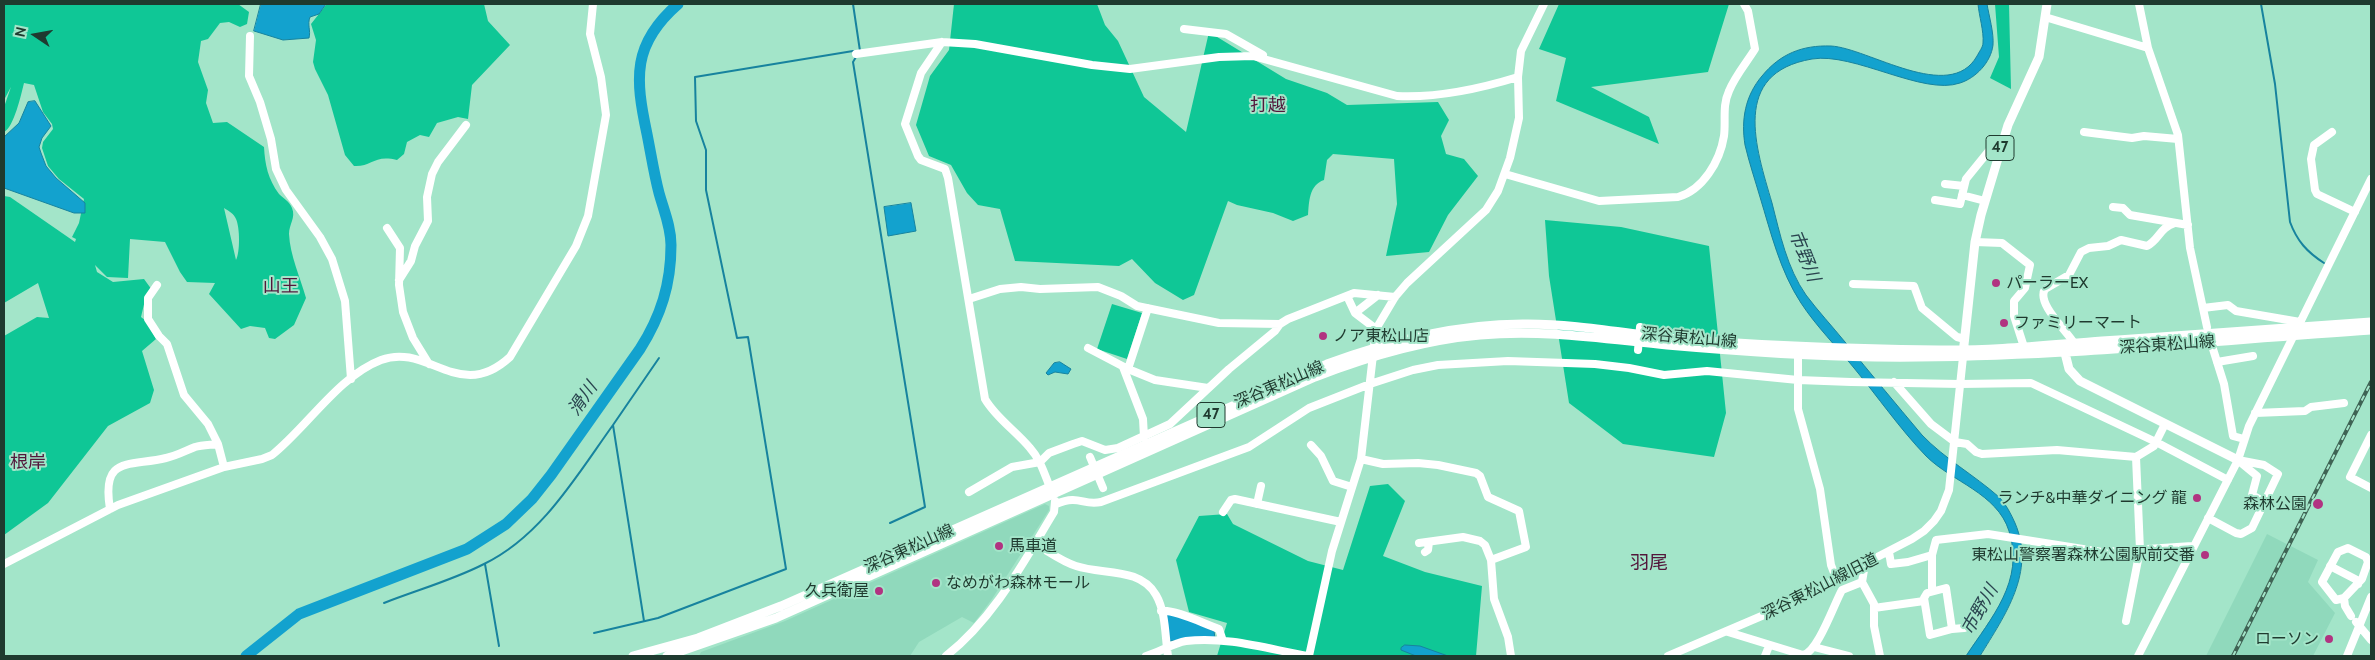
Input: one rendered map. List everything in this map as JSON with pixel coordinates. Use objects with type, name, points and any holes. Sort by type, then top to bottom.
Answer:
[{"type":"main road","name":"47","points":[[1963,353],[1975,242],[1984,201],[2002,140],[2037,64],[2047,4]]},
{"type":"main road","name":"深谷東松山線","points":[[667,656],[776,618],[1052,490],[1374,352],[1459,329],[1527,324],[1591,328],[1670,338],[1822,351],[1963,353],[2064,348],[2289,332],[2371,322]]},
{"type":"main road","name":"深谷東松山線","points":[[1963,353],[2024,346],[2064,348],[2074,343],[2289,332],[2371,330]]},
{"type":"main road","name":"深谷東松山線","points":[[1374,352],[1451,338],[1527,332],[1798,354],[1822,351]]},
{"type":"main road","points":[[2064,348],[2069,369],[2080,381],[2238,460]]},
{"type":"main road","name":"深谷東松山線","points":[[633,656],[685,650]]},
{"type":"street","points":[[4,564],[110,509],[224,467],[272,455],[351,379],[375,363],[390,358],[408,358],[467,376],[485,373],[502,364],[518,344],[579,240],[588,216],[606,115],[602,77],[590,34],[593,4]]},
{"type":"street","points":[[1146,656],[1168,652],[1184,641],[1223,641],[1308,656],[1327,569],[1361,459],[1376,329],[1395,297],[1407,283],[1486,210],[1498,191],[1505,174],[1519,118],[1518,77],[1521,51],[1544,4]]},
{"type":"street","points":[[1505,174],[1599,201],[1618,202],[1642,197],[1678,197],[1690,194],[1707,176],[1718,156],[1724,136],[1723,114],[1729,91],[1755,49],[1748,11],[1744,4]]},
{"type":"street","points":[[2139,4],[2148,48],[2178,139],[2188,225],[2208,327]]},
{"type":"street","points":[[2045,17],[2148,48]]},
{"type":"street","points":[[1184,28],[1226,34],[1269,59]]},
{"type":"street","points":[[250,36],[247,68],[271,139],[276,169],[286,190],[320,238],[332,259],[345,300],[351,379]]},
{"type":"street","points":[[856,54],[942,42],[1001,48],[1092,65],[1130,69],[1219,57],[1254,56],[1397,96],[1420,97],[1469,90],[1518,77]]},
{"type":"street","points":[[942,42],[921,73],[906,124],[921,160],[946,169],[985,399],[990,408],[1031,448],[1040,462],[1056,504],[1054,512],[1035,544],[994,607],[966,640],[946,656]]},
{"type":"street","points":[[400,280],[411,262],[415,246],[428,221],[427,197],[432,174],[438,162],[466,125]]},
{"type":"street","points":[[2084,132],[2132,138],[2144,136],[2178,139]]},
{"type":"street","points":[[2332,132],[2314,145],[2311,159],[2315,190],[2318,194],[2355,212]]},
{"type":"street","points":[[1935,200],[1960,204],[1964,186],[1979,161],[1996,142],[2002,140]]},
{"type":"street","points":[[2138,656],[2192,546],[2238,460],[2244,439],[2255,413],[2300,322],[2355,212],[2368,195],[2371,179]]},
{"type":"street","points":[[1945,184],[1964,186]]},
{"type":"street","points":[[1962,195],[1984,201]]},
{"type":"street","points":[[2113,207],[2123,208],[2130,215],[2188,225]]},
{"type":"street","points":[[2074,343],[2043,302],[2042,293],[2044,289],[2069,275],[2081,252],[2089,248],[2108,246],[2121,240],[2147,246],[2152,243],[2165,226],[2175,223]]},
{"type":"street","points":[[387,228],[400,248],[403,312],[412,338],[430,365]]},
{"type":"street","points":[[1975,242],[2002,243],[2030,265],[2024,288],[2014,301],[2014,316],[2024,346]]},
{"type":"street","points":[[1853,284],[1914,286],[1924,309],[1957,337],[1965,339]]},
{"type":"street","points":[[157,285],[148,298],[148,319],[167,344],[184,395],[208,424],[218,444],[224,467]]},
{"type":"street","points":[[969,299],[1000,289],[1098,287],[1116,294],[1137,306],[1219,323],[1280,324],[1354,293],[1395,297]]},
{"type":"street","points":[[1355,313],[1378,295]]},
{"type":"street","points":[[1347,296],[1355,313],[1376,329]]},
{"type":"street","points":[[2203,308],[2228,305],[2236,312],[2300,322]]},
{"type":"street","points":[[1144,437],[1143,419],[1126,368],[1148,308]]},
{"type":"street","points":[[969,492],[1012,467],[1040,462],[1048,452],[1082,441],[1105,450],[1118,448],[1170,424],[1208,388],[1275,331],[1280,324]]},
{"type":"street","points":[[1638,350],[1640,327]]},
{"type":"street","points":[[1088,348],[1126,368],[1165,383],[1196,385],[1208,388]]},
{"type":"street","points":[[2213,348],[2230,410],[2233,436],[2244,439]]},
{"type":"street","points":[[1955,445],[1963,353]]},
{"type":"street","points":[[1798,354],[1798,409],[1820,489],[1831,565],[1842,590]]},
{"type":"street","points":[[2218,362],[2253,356]]},
{"type":"street","points":[[1056,504],[1069,498],[1080,499],[1091,504],[1101,502],[1249,447],[1309,408],[1370,384],[1413,370],[1438,365],[1508,361],[1595,364],[1664,375],[1707,371],[1798,380],[1851,382],[2031,383],[2156,442],[2228,480]]},
{"type":"street","points":[[1894,382],[1931,424],[1955,445],[1967,444],[1976,452],[1982,454],[2057,450],[2136,457],[2156,442],[2164,424]]},
{"type":"street","points":[[2255,413],[2304,411],[2311,407],[2344,403]]},
{"type":"street","points":[[2371,435],[2350,477],[2371,488]]},
{"type":"street","points":[[110,509],[108,486],[119,468],[131,462],[148,463],[172,457],[197,446],[218,444]]},
{"type":"street","points":[[1311,445],[1317,449],[1332,481],[1352,487]]},
{"type":"street","name":"深谷東松山線旧道","points":[[1673,655],[1728,632],[1862,566],[1924,531],[1941,511],[1949,490],[1955,445]]},
{"type":"street","points":[[1090,457],[1103,488]]},
{"type":"street","points":[[2126,621],[2140,550],[2136,457]]},
{"type":"street","points":[[1361,459],[1383,464],[1418,462],[1438,464],[1476,472],[1480,476],[1488,497],[1519,511],[1526,547],[1491,560]]},
{"type":"street","points":[[2238,460],[2256,474],[2257,481],[2251,493],[2264,502]]},
{"type":"street","points":[[2208,518],[2241,534],[2252,528],[2264,502],[2278,479],[2277,472],[2264,464],[2238,460]]},
{"type":"street","points":[[1257,504],[1262,486]]},
{"type":"street","points":[[1223,512],[1231,500],[1341,522]]},
{"type":"street","points":[[1932,591],[1932,555],[1936,540],[1934,521]]},
{"type":"street","points":[[1936,540],[1988,534],[2102,552],[2192,546]]},
{"type":"street","points":[[1419,543],[1458,538],[1476,540],[1485,545],[1491,560],[1494,599],[1508,637],[1511,656]]},
{"type":"street","points":[[1425,552],[1428,550],[1429,542]]},
{"type":"street","points":[[1035,544],[1074,566],[1144,580],[1157,597],[1168,652]]},
{"type":"street","points":[[2333,597],[2336,600],[2344,598],[2358,584],[2368,566],[2366,557],[2348,548],[2344,548],[2338,552],[2322,582],[2333,597],[2371,640]]},
{"type":"street","points":[[1889,552],[1891,564],[1908,562],[1932,555]]},
{"type":"street","points":[[1862,566],[1864,570],[1862,582],[1870,595],[1874,608],[1874,626],[1880,656]]},
{"type":"street","points":[[2330,566],[2357,580],[2358,584]]},
{"type":"street","points":[[1728,632],[1803,656],[1814,647],[1842,590],[1862,582]]},
{"type":"street","points":[[1952,629],[1946,588],[1927,593],[1924,600],[1930,635],[1964,628]]},
{"type":"street","points":[[2347,656],[2358,624],[2371,597]]},
{"type":"street","points":[[2344,598],[2345,606],[2351,616]]},
{"type":"street","points":[[1874,608],[1924,600]]},
{"type":"street","points":[[1161,611],[1178,612],[1190,619],[1219,629],[1223,641]]},
{"type":"street","points":[[1765,656],[1770,646]]},
{"type":"street","points":[[1814,647],[1849,656]]},
{"type":"shaded area","name":"なめがわ森林モール","points":[[1045,504],[1049,506],[1049,510],[992,599],[974,623],[962,617],[919,642],[910,656],[699,656],[701,652],[785,621]]},
{"type":"shaded area","points":[[2267,534],[2318,560],[2308,582],[2335,613],[2313,656],[2206,656]]},
{"type":"green space","points":[[4,4],[238,4],[249,12],[247,24],[240,27],[229,22],[220,23],[208,39],[201,41],[198,62],[208,90],[206,103],[213,123],[227,122],[264,147],[266,166],[272,183],[292,208],[293,218],[289,230],[290,242],[293,258],[306,298],[294,325],[275,339],[269,338],[265,328],[250,326],[241,329],[209,294],[215,283],[187,282],[165,242],[130,239],[128,278],[107,277],[95,265],[97,272],[113,282],[144,279],[152,290],[145,300],[141,317],[146,321],[156,339],[142,351],[154,390],[150,403],[108,426],[48,503],[4,535],[4,336],[37,317],[49,318],[38,283],[4,303],[4,196],[10,197],[75,242],[76,239],[72,237],[79,223],[84,199],[59,179],[48,166],[42,148],[43,142],[53,129],[52,124],[43,112],[34,85],[24,83],[14,117],[8,129],[4,132],[4,107],[11,87],[4,100]],"holes":[[[224,208],[234,216],[237,223],[239,246],[236,260]]]},
{"type":"green space","points":[[484,4],[488,21],[510,45],[472,85],[468,119],[458,117],[437,123],[429,137],[420,135],[407,142],[404,154],[397,160],[383,159],[365,165],[354,166],[345,155],[328,95],[313,62],[316,40],[311,24],[326,5]]},
{"type":"green space","points":[[954,4],[1097,4],[1105,25],[1118,41],[1144,97],[1186,132],[1209,32],[1286,79],[1327,93],[1347,105],[1438,102],[1449,120],[1441,136],[1446,154],[1464,159],[1478,176],[1448,215],[1429,252],[1386,256],[1397,204],[1394,159],[1333,154],[1327,160],[1324,180],[1319,182],[1313,190],[1308,215],[1293,221],[1273,213],[1237,205],[1228,201],[1194,295],[1183,300],[1155,283],[1132,259],[1119,266],[1015,261],[1000,209],[978,205],[967,193],[951,165],[929,156],[916,125],[930,76],[949,50]]},
{"type":"green space","points":[[1559,4],[1729,4],[1708,72],[1591,87],[1649,117],[1659,144],[1556,101],[1566,58],[1539,49]]},
{"type":"green space","points":[[1995,4],[2009,4],[2011,89],[1990,78],[1999,57]]},
{"type":"green space","points":[[1545,220],[1621,227],[1709,246],[1726,413],[1714,457],[1623,444],[1569,403],[1549,276]]},
{"type":"green space","points":[[1112,304],[1142,313],[1127,359],[1097,349]]},
{"type":"green space","points":[[1388,484],[1405,501],[1383,556],[1425,572],[1482,586],[1476,656],[1217,656],[1227,623],[1189,612],[1176,560],[1199,516],[1227,514],[1233,524],[1308,561],[1343,570],[1370,486]]},
{"type":"water","points":[[261,4],[326,4],[319,14],[310,17],[309,38],[283,40],[254,31]]},
{"type":"water","points":[[1978,4],[1987,4],[1993,45],[1986,63],[1966,81],[1945,85],[1927,84],[1848,62],[1812,59],[1786,67],[1769,80],[1759,96],[1755,116],[1760,159],[1781,239],[1799,285],[1922,435],[1940,452],[1999,497],[2015,523],[2021,541],[2022,559],[2020,576],[2015,592],[2008,609],[1980,656],[1966,656],[1995,613],[2009,583],[2013,566],[2013,549],[2009,531],[1995,507],[1973,489],[1937,465],[1916,446],[1801,303],[1787,278],[1772,238],[1745,145],[1744,117],[1748,100],[1762,76],[1776,62],[1801,49],[1831,46],[1847,49],[1908,70],[1929,74],[1948,75],[1964,69],[1977,56],[1983,45]]},
{"type":"water","points":[[35,101],[51,126],[42,138],[39,147],[46,166],[56,178],[85,203],[85,213],[74,213],[4,188],[4,137],[19,123],[28,102]]},
{"type":"water","points":[[911,203],[916,231],[888,236],[884,207]]},
{"type":"water","points":[[1060,362],[1071,369],[1068,374],[1055,372],[1048,375],[1046,373],[1054,363]]},
{"type":"water","points":[[1166,614],[1184,618],[1214,631],[1215,638],[1170,641]]},
{"type":"water","points":[[1405,645],[1420,646],[1448,656],[1416,656],[1401,650]]},
{"type":"waterway","name":"滑川","points":[[246,656],[299,614],[467,549],[506,524],[532,499],[551,475],[640,349],[654,324],[667,286],[671,259],[671,238],[657,186],[643,114],[639,79],[645,48],[652,33],[678,4]]},
{"type":"waterway","points":[[853,4],[860,51]]},
{"type":"waterway","points":[[2261,4],[2275,84],[2290,222],[2303,246],[2324,263]]},
{"type":"waterway","points":[[594,633],[658,618],[786,569],[748,337],[737,338],[706,190],[706,150],[696,121],[695,77],[853,51]]},
{"type":"waterway","points":[[856,57],[853,62],[925,507],[890,523]]},
{"type":"waterway","points":[[644,621],[613,425],[659,358]]},
{"type":"waterway","points":[[384,603],[472,570],[505,552],[524,538],[572,484],[613,425]]},
{"type":"waterway","points":[[485,564],[499,646]]},
{"type":"railway","points":[[2233,656],[2371,382]]},
{"type":"place","name":"パーラーEX","points":[[1996,283]]},
{"type":"place","name":"ファミリーマート","points":[[2004,323]]},
{"type":"place","name":"ノア東松山店","points":[[1323,336]]},
{"type":"place","name":"ランチ&中華ダイニング 龍","points":[[2197,498]]},
{"type":"place","name":"森林公園","points":[[2318,504]]},
{"type":"place","name":"馬車道","points":[[999,546]]},
{"type":"place","name":"東松山警察署森林公園駅前交番","points":[[2205,555]]},
{"type":"place","name":"なめがわ森林モール","points":[[936,583]]},
{"type":"place","name":"久兵衛屋","points":[[879,591]]},
{"type":"place","name":"ローソン","points":[[2329,639]]},
{"type":"district","name":"打越","points":[[1268,106]]},
{"type":"district","name":"山王","points":[[281,287]]},
{"type":"district","name":"根岸","points":[[28,463]]},
{"type":"district","name":"羽尾","points":[[1649,563]]},
{"type":"water label","name":"市野川","points":[[1804,256]]},
{"type":"water label","name":"市野川","points":[[1980,610]]}]
